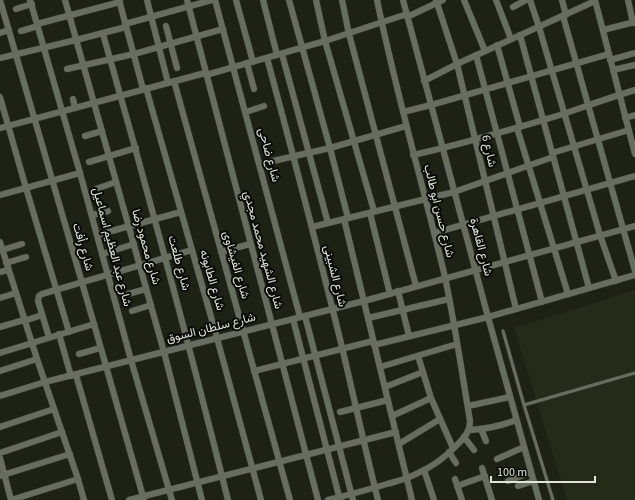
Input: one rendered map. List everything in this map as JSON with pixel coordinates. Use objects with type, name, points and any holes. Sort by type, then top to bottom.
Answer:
[{"type":"street","name":"شارع رأفت","points":[[0,0],[1,10],[16,55],[143,498]]},
{"type":"street","name":"شارع محمود رضا","points":[[65,0],[164,352],[202,500]]},
{"type":"street","name":"شارع الفيشاوى","points":[[147,0],[159,47],[171,82],[221,252],[290,500]]},
{"type":"street","points":[[0,58],[103,34],[187,3],[212,0]]},
{"type":"street","name":"شارع ضاحى","points":[[215,0],[302,316],[315,356],[352,497]]},
{"type":"street","points":[[236,0],[250,63],[254,89]]},
{"type":"street","points":[[263,0],[309,153],[328,223]]},
{"type":"street","points":[[289,0],[330,148],[364,301],[412,500]]},
{"type":"street","points":[[316,0],[372,212],[390,294]]},
{"type":"street","points":[[342,0],[349,34],[416,286]]},
{"type":"street","name":"شارع حسن ابو طالب","points":[[377,0],[381,23],[413,155],[445,278],[468,406],[470,421],[469,430]]},
{"type":"street","name":"شارع القاهرة","points":[[403,0],[510,398],[539,500]]},
{"type":"street","points":[[0,128],[302,48],[407,16],[436,1],[443,0]]},
{"type":"street","points":[[464,0],[485,51]]},
{"type":"street","points":[[496,0],[512,39]]},
{"type":"street","points":[[513,7],[526,0]]},
{"type":"street","points":[[530,0],[539,26],[600,235],[616,281]]},
{"type":"street","points":[[562,0],[564,15],[576,63],[635,271]]},
{"type":"street","points":[[603,30],[634,23],[628,0]]},
{"type":"street","points":[[21,31],[69,15],[119,1]]},
{"type":"street","name":"شارع الطابونه","points":[[119,1],[192,250],[261,500]]},
{"type":"street","name":"شارع 6","points":[[436,1],[457,64],[516,309]]},
{"type":"street","points":[[424,81],[476,55],[595,1],[635,153]]},
{"type":"street","points":[[16,9],[31,2]]},
{"type":"street","name":"شارع عبد العظيم اسماعيل","points":[[31,2],[172,500]]},
{"type":"street","name":"شارع الشهيد محمد مجدي","points":[[187,3],[318,500]]},
{"type":"street","points":[[166,26],[177,68]]},
{"type":"street","points":[[67,69],[134,54],[223,29]]},
{"type":"street","points":[[0,33],[8,30]]},
{"type":"street","name":"شارع طلعت","points":[[103,34],[166,258],[228,500]]},
{"type":"street","points":[[520,35],[589,288]]},
{"type":"street","points":[[498,45],[529,165],[568,294]]},
{"type":"street","points":[[403,112],[431,106],[576,63],[635,53]]},
{"type":"street","points":[[476,55],[542,302]]},
{"type":"street","name":"شارع الشبينى","points":[[267,58],[312,227],[378,500]]},
{"type":"street","points":[[613,70],[635,65]]},
{"type":"street","points":[[413,155],[443,149],[497,134],[635,90]]},
{"type":"street","points":[[0,97],[69,332]]},
{"type":"street","points":[[73,99],[75,108]]},
{"type":"street","points":[[246,112],[264,106]]},
{"type":"street","points":[[625,118],[635,115]]},
{"type":"street","points":[[260,164],[354,142],[406,126]]},
{"type":"street","points":[[312,227],[454,192],[574,147],[628,130]]},
{"type":"street","points":[[85,136],[102,131]]},
{"type":"street","points":[[89,162],[136,148]]},
{"type":"street","points":[[0,187],[1,194],[80,173]]},
{"type":"street","points":[[434,233],[635,176]]},
{"type":"street","points":[[96,189],[116,182]]},
{"type":"street","points":[[92,215],[108,211]]},
{"type":"street","points":[[97,235],[181,212]]},
{"type":"street","name":"شارع سلطان السوق","points":[[0,396],[45,382],[364,301],[635,226]]},
{"type":"street","points":[[22,244],[1,247],[24,321],[70,454],[84,500]]},
{"type":"street","points":[[102,254],[134,244]]},
{"type":"street","points":[[221,252],[250,244]]},
{"type":"street","points":[[49,338],[38,301],[42,294],[192,250]]},
{"type":"street","points":[[6,263],[26,257]]},
{"type":"street","points":[[0,272],[8,270]]},
{"type":"street","points":[[254,371],[342,349],[454,326],[635,275]]},
{"type":"street","points":[[128,294],[146,289]]},
{"type":"street","points":[[398,291],[408,336]]},
{"type":"street","points":[[0,298],[16,293]]},
{"type":"street","points":[[368,318],[449,299]]},
{"type":"street","points":[[132,311],[151,305]]},
{"type":"street","points":[[0,327],[42,316]]},
{"type":"street","points":[[293,319],[339,499]]},
{"type":"street","points":[[0,352],[94,324]]},
{"type":"street","points":[[59,334],[74,375],[112,500]]},
{"type":"street","points":[[380,367],[457,344]]},
{"type":"street","points":[[79,354],[100,348]]},
{"type":"street","points":[[418,356],[456,463]]},
{"type":"street","points":[[0,370],[37,359]]},
{"type":"street","points":[[385,387],[423,372]]},
{"type":"street","points":[[392,416],[432,398]]},
{"type":"street","points":[[468,406],[510,398]]},
{"type":"street","points":[[340,412],[388,400]]},
{"type":"street","points":[[0,427],[54,408]]},
{"type":"street","points":[[399,444],[440,420]]},
{"type":"street","points":[[328,500],[352,497],[375,487],[407,478],[435,464],[464,437],[469,430],[493,428],[516,420]]},
{"type":"street","points":[[481,430],[486,441]]},
{"type":"street","points":[[0,453],[62,432]]},
{"type":"street","points":[[129,500],[143,498],[197,482],[396,432]]},
{"type":"street","points":[[464,437],[474,450]]},
{"type":"street","points":[[497,458],[524,447]]},
{"type":"street","points":[[2,476],[70,454]]},
{"type":"street","points":[[0,458],[2,476],[11,500],[78,479]]},
{"type":"street","points":[[482,468],[491,500]]},
{"type":"street","points":[[424,470],[434,500]]},
{"type":"street","points":[[508,480],[531,472]]},
{"type":"street","points":[[457,486],[485,476]]},
{"type":"street","points":[[455,479],[462,500]]},
{"type":"street","points":[[518,486],[534,481]]},
{"type":"lane","points":[[503,331],[553,500]]},
{"type":"lane","points":[[524,406],[635,373]]},
{"type":"shaded area","points":[[635,290],[635,500],[567,500],[514,328]]}]
